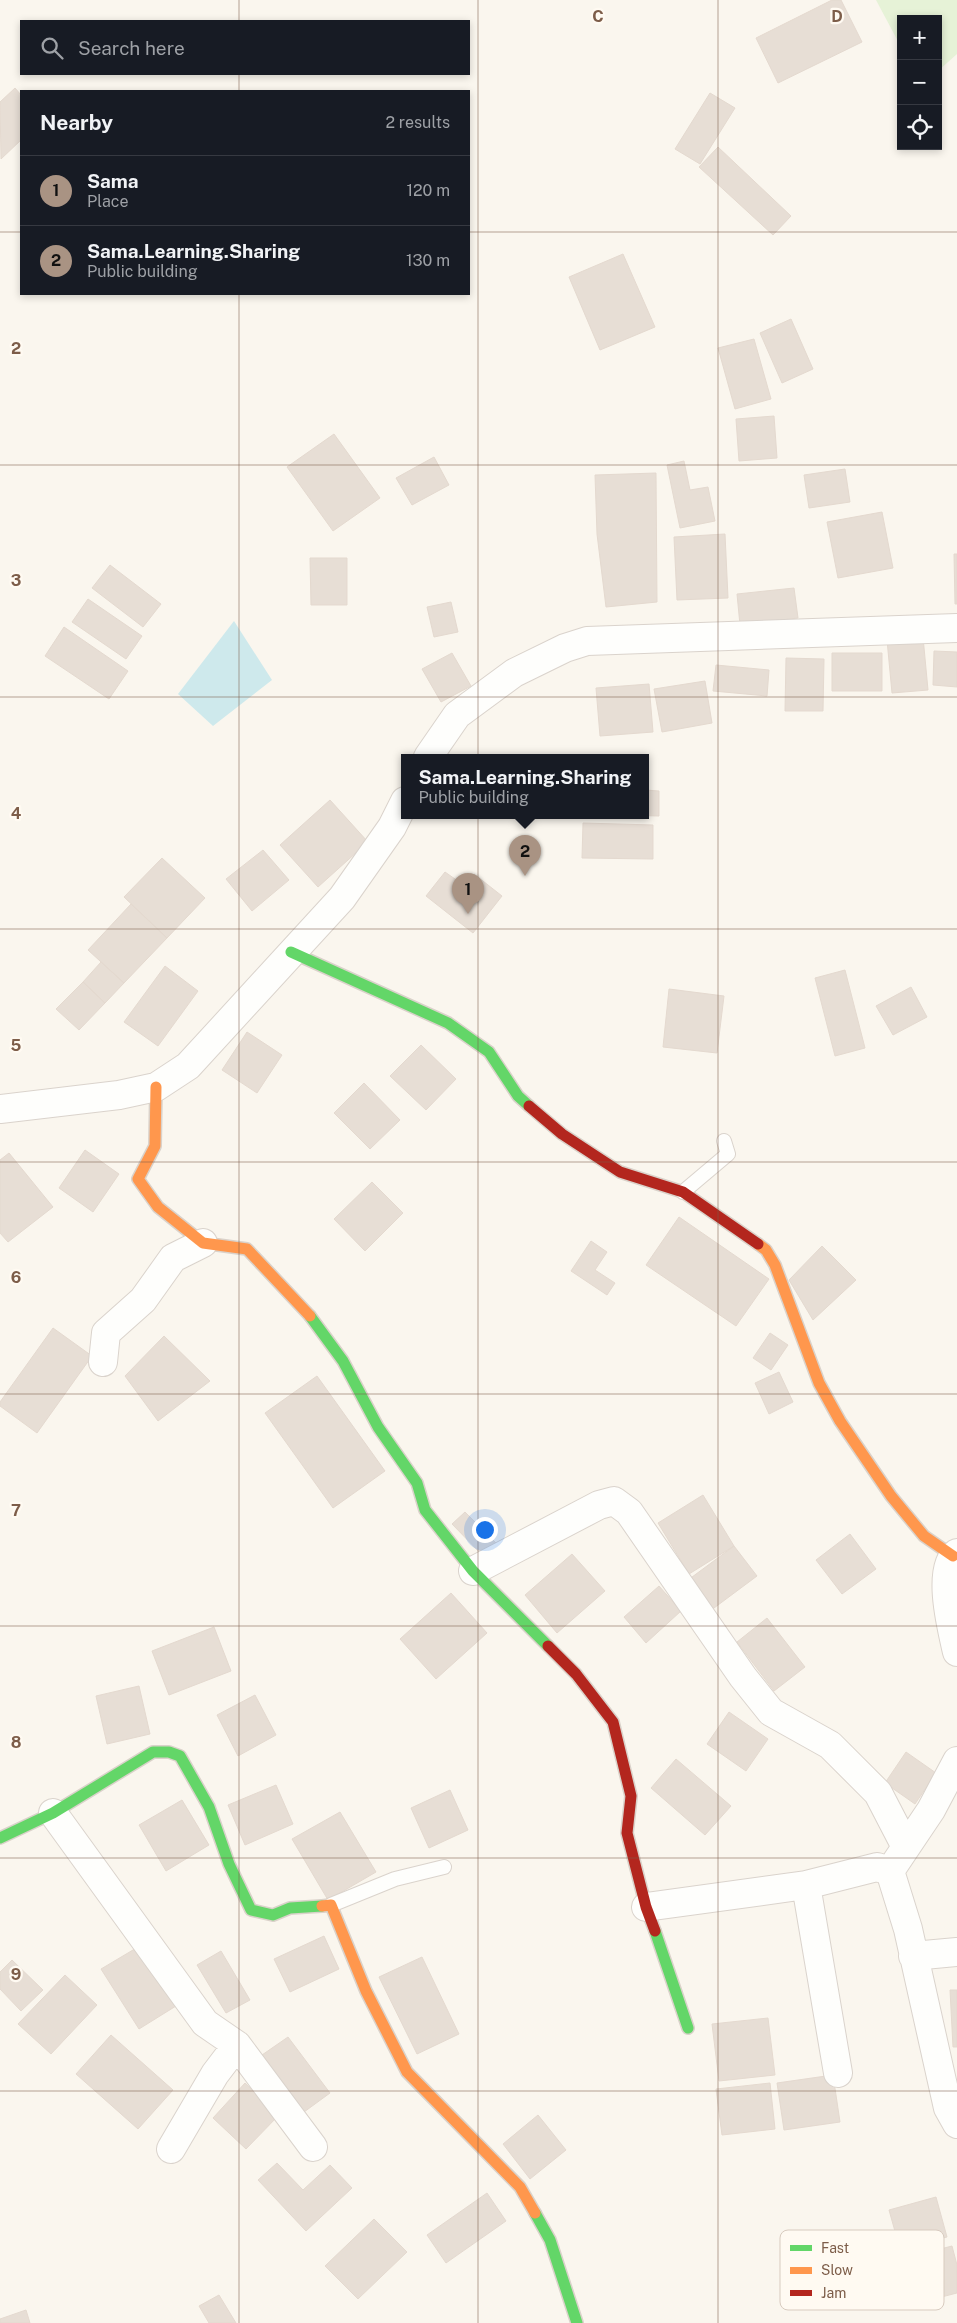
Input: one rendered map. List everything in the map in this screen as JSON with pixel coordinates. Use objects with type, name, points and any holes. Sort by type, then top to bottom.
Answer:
[{"type":"street","points":[[430,754],[457,716],[514,673],[565,648],[587,641],[957,628]]},
{"type":"street","points":[[0,1109],[119,1095],[156,1087],[188,1066],[342,898],[392,827],[401,809]]},
{"type":"street","points":[[291,952],[448,1023],[489,1052],[518,1096],[562,1134],[620,1172],[683,1192],[766,1250],[775,1265],[819,1383],[840,1421],[891,1496],[924,1536],[955,1554],[946,1573],[950,1622],[957,1652]]},
{"type":"street","points":[[156,1087],[155,1146],[138,1179],[158,1207],[203,1243],[247,1249],[305,1309],[343,1361],[378,1427],[417,1484],[425,1510],[473,1571],[576,1674],[613,1722],[631,1796],[627,1833],[646,1907],[668,1965],[688,2028]]},
{"type":"street","points":[[103,1362],[106,1333],[144,1300],[173,1258],[203,1243]]},
{"type":"street","points":[[473,1571],[599,1505],[614,1501],[629,1512],[743,1678],[771,1712],[830,1745],[878,1793],[906,1847]]},
{"type":"street","points":[[0,1838],[52,1813],[153,1752],[169,1752],[180,1756],[209,1807],[229,1864],[251,1910],[273,1915],[290,1908],[331,1905],[366,1991],[408,2072],[520,2187],[550,2240],[577,2323]]},
{"type":"street","points":[[957,1761],[932,1810],[890,1871],[913,1956],[948,2108],[957,2124]]},
{"type":"street","points":[[52,1813],[205,2023],[237,2045],[313,2147]]},
{"type":"street","points":[[646,1907],[806,1885],[877,1867],[890,1871]]},
{"type":"street","points":[[806,1885],[838,2073]]},
{"type":"street","points":[[913,1956],[957,1952]]},
{"type":"street","points":[[171,2149],[215,2074],[237,2045]]},
{"type":"street","points":[[957,2130],[957,2139]]},
{"type":"lane","points":[[683,1192],[728,1154],[724,1141]]},
{"type":"lane","points":[[331,1905],[395,1879],[444,1867]]},
{"type":"green space","points":[[876,0],[957,0],[957,54],[942,67],[942,15],[897,15],[897,39]]},
{"type":"water","points":[[234,621],[272,680],[213,726],[178,694]]},
{"type":"building","points":[[832,0],[841,0],[862,42],[778,83],[756,38]]},
{"type":"building","points":[[15,88],[20,94],[20,141],[1,159],[0,102]]},
{"type":"building","points":[[710,93],[735,108],[700,164],[675,149]]},
{"type":"building","points":[[718,147],[791,216],[773,235],[699,167]]},
{"type":"building","points":[[623,254],[655,327],[600,350],[569,277]]},
{"type":"building","points":[[791,319],[813,369],[782,383],[760,333]]},
{"type":"building","points":[[754,339],[771,399],[735,409],[718,348]]},
{"type":"building","points":[[774,416],[777,458],[739,461],[736,419]]},
{"type":"building","points":[[334,434],[380,498],[333,531],[287,467]]},
{"type":"building","points":[[434,457],[449,485],[412,505],[396,478]]},
{"type":"building","points":[[684,461],[690,490],[708,487],[715,521],[680,528],[667,465]]},
{"type":"building","points":[[845,469],[850,502],[809,508],[804,475]]},
{"type":"building","points":[[656,473],[657,602],[606,607],[597,534],[595,475]]},
{"type":"building","points":[[882,512],[893,568],[838,578],[827,522]]},
{"type":"building","points":[[725,534],[728,598],[677,600],[674,537]]},
{"type":"building","points":[[954,554],[957,554],[957,604],[955,604]]},
{"type":"building","points":[[310,558],[347,558],[347,605],[311,605]]},
{"type":"building","points":[[110,565],[161,604],[143,627],[92,588]]},
{"type":"building","points":[[794,588],[798,618],[740,625],[737,594]]},
{"type":"building","points":[[88,599],[142,636],[126,659],[72,622]]},
{"type":"building","points":[[451,602],[458,632],[434,637],[427,607]]},
{"type":"building","points":[[64,627],[128,671],[109,699],[45,656]]},
{"type":"building","points":[[923,637],[928,690],[892,693],[887,640]]},
{"type":"building","points":[[934,651],[957,652],[957,687],[933,685]]},
{"type":"building","points":[[452,653],[471,686],[441,702],[422,669]]},
{"type":"building","points":[[832,653],[882,653],[882,691],[832,691]]},
{"type":"building","points":[[786,658],[824,659],[823,711],[785,711]]},
{"type":"building","points":[[716,665],[769,670],[767,696],[713,691]]},
{"type":"building","points":[[705,681],[712,723],[662,732],[654,689]]},
{"type":"building","points":[[649,684],[653,732],[600,736],[596,688]]},
{"type":"building","points":[[649,790],[659,791],[659,816],[649,816]]},
{"type":"building","points":[[330,800],[368,842],[318,887],[280,845]]},
{"type":"building","points":[[583,823],[653,825],[653,859],[582,858]]},
{"type":"building","points":[[263,850],[289,880],[252,911],[226,879]]},
{"type":"building","points":[[162,858],[205,898],[167,938],[124,897]]},
{"type":"building","points":[[445,872],[465,886],[474,874],[502,896],[473,933],[426,896]]},
{"type":"building","points":[[131,904],[167,938],[124,983],[88,950]]},
{"type":"building","points":[[101,962],[124,983],[105,1003],[83,982]]},
{"type":"building","points":[[165,966],[198,991],[158,1046],[124,1022]]},
{"type":"building","points":[[845,970],[865,1048],[835,1056],[815,978]]},
{"type":"building","points":[[83,982],[105,1003],[79,1030],[56,1009]]},
{"type":"building","points":[[911,987],[927,1017],[893,1035],[876,1006]]},
{"type":"building","points":[[669,989],[724,996],[717,1053],[663,1047]]},
{"type":"building","points":[[247,1032],[282,1055],[257,1093],[222,1070]]},
{"type":"building","points":[[421,1045],[456,1079],[426,1110],[390,1076]]},
{"type":"building","points":[[364,1083],[400,1120],[370,1149],[334,1113]]},
{"type":"building","points":[[85,1150],[119,1174],[93,1212],[59,1188]]},
{"type":"building","points":[[9,1153],[53,1207],[8,1242],[0,1233],[0,1160]]},
{"type":"building","points":[[372,1182],[403,1213],[365,1251],[334,1219]]},
{"type":"building","points":[[679,1217],[769,1279],[736,1326],[646,1265]]},
{"type":"building","points":[[591,1241],[607,1252],[595,1270],[615,1283],[607,1295],[571,1271]]},
{"type":"building","points":[[822,1246],[856,1280],[813,1320],[789,1280]]},
{"type":"building","points":[[53,1328],[92,1356],[37,1433],[0,1406],[0,1402]]},
{"type":"building","points":[[770,1333],[788,1345],[771,1370],[753,1358]]},
{"type":"building","points":[[164,1336],[210,1381],[158,1421],[125,1376]]},
{"type":"building","points":[[779,1372],[793,1402],[769,1414],[755,1383]]},
{"type":"building","points":[[317,1376],[385,1471],[333,1508],[265,1413]]},
{"type":"building","points":[[703,1495],[734,1546],[689,1574],[658,1523]]},
{"type":"building","points":[[465,1512],[498,1545],[485,1558],[452,1524]]},
{"type":"building","points":[[850,1534],[876,1569],[842,1594],[816,1560]]},
{"type":"building","points":[[734,1546],[757,1576],[710,1611],[688,1580]]},
{"type":"building","points":[[572,1554],[605,1591],[557,1633],[525,1595]]},
{"type":"building","points":[[659,1586],[681,1611],[646,1643],[624,1617]]},
{"type":"building","points":[[451,1593],[487,1633],[436,1679],[400,1639]]},
{"type":"building","points":[[767,1618],[805,1667],[774,1691],[737,1642]]},
{"type":"building","points":[[214,1627],[231,1671],[169,1695],[152,1651]]},
{"type":"building","points":[[139,1686],[150,1734],[107,1744],[96,1696]]},
{"type":"building","points":[[255,1695],[276,1735],[238,1756],[217,1715]]},
{"type":"building","points":[[729,1712],[768,1739],[746,1771],[707,1744]]},
{"type":"building","points":[[906,1752],[936,1773],[915,1804],[885,1783]]},
{"type":"building","points":[[676,1759],[731,1806],[705,1835],[651,1788]]},
{"type":"building","points":[[276,1785],[293,1824],[245,1845],[228,1805]]},
{"type":"building","points":[[450,1790],[468,1830],[429,1848],[411,1808]]},
{"type":"building","points":[[182,1800],[209,1845],[166,1871],[139,1825]]},
{"type":"building","points":[[340,1812],[376,1872],[328,1900],[292,1839]]},
{"type":"building","points":[[324,1936],[339,1969],[290,1992],[274,1959]]},
{"type":"building","points":[[138,1947],[176,2006],[139,2029],[101,1969]]},
{"type":"building","points":[[221,1951],[250,2000],[226,2013],[197,1965]]},
{"type":"building","points":[[422,1957],[459,2034],[417,2054],[379,1977]]},
{"type":"building","points":[[12,1960],[43,1990],[21,2011],[0,1989],[0,1972]]},
{"type":"building","points":[[65,1975],[97,2005],[51,2054],[18,2024]]},
{"type":"building","points":[[950,1990],[957,1990],[957,2047],[953,2047]]},
{"type":"building","points":[[768,2018],[775,2075],[719,2081],[712,2024]]},
{"type":"building","points":[[111,2035],[173,2090],[138,2129],[76,2074]]},
{"type":"building","points":[[288,2037],[330,2093],[304,2112],[262,2055]]},
{"type":"building","points":[[833,2075],[840,2122],[784,2130],[777,2083]]},
{"type":"building","points":[[245,2083],[279,2115],[246,2149],[213,2118]]},
{"type":"building","points":[[770,2083],[775,2129],[722,2135],[716,2089]]},
{"type":"building","points":[[538,2115],[566,2150],[530,2179],[503,2144]]},
{"type":"building","points":[[277,2163],[303,2190],[330,2165],[352,2188],[306,2231],[258,2180]]},
{"type":"building","points":[[487,2193],[506,2221],[446,2263],[427,2235]]},
{"type":"building","points":[[936,2197],[947,2237],[944,2238],[944,2230],[895,2230],[889,2210]]},
{"type":"building","points":[[374,2219],[407,2252],[358,2299],[325,2266]]},
{"type":"building","points":[[952,2246],[957,2265],[957,2293],[944,2296],[944,2248]]},
{"type":"building","points":[[219,2295],[236,2323],[209,2323],[199,2306]]},
{"type":"building","points":[[26,2310],[30,2323],[0,2323],[0,2319]]},
{"type":"traffic: fast","points":[[291,952],[448,1023],[489,1052],[518,1096],[529,1106]]},
{"type":"traffic: fast","points":[[310,1316],[343,1361],[378,1427],[417,1483],[425,1510],[473,1571],[548,1646]]},
{"type":"traffic: fast","points":[[0,1838],[53,1813],[153,1752],[169,1752],[180,1756],[209,1807],[229,1864],[251,1910],[273,1915],[290,1908],[322,1906]]},
{"type":"traffic: fast","points":[[655,1931],[688,2028]]},
{"type":"traffic: fast","points":[[535,2213],[550,2240],[577,2323]]},
{"type":"traffic: slow","points":[[156,1087],[155,1146],[138,1179],[158,1207],[203,1243],[247,1249],[310,1316]]},
{"type":"traffic: slow","points":[[758,1244],[766,1250],[775,1265],[819,1383],[840,1421],[891,1496],[924,1536],[953,1556]]},
{"type":"traffic: slow","points":[[322,1906],[331,1905],[366,1991],[407,2072],[520,2187],[535,2213]]},
{"type":"traffic: jam","points":[[529,1106],[562,1134],[620,1172],[683,1192],[758,1244]]},
{"type":"traffic: jam","points":[[548,1646],[576,1674],[613,1722],[631,1796],[627,1833],[646,1907],[655,1931]]},
{"type":"place","name":"Sama.Learning.Sharing","points":[[525,876]]},
{"type":"place","name":"Sama","points":[[468,914]]}]
